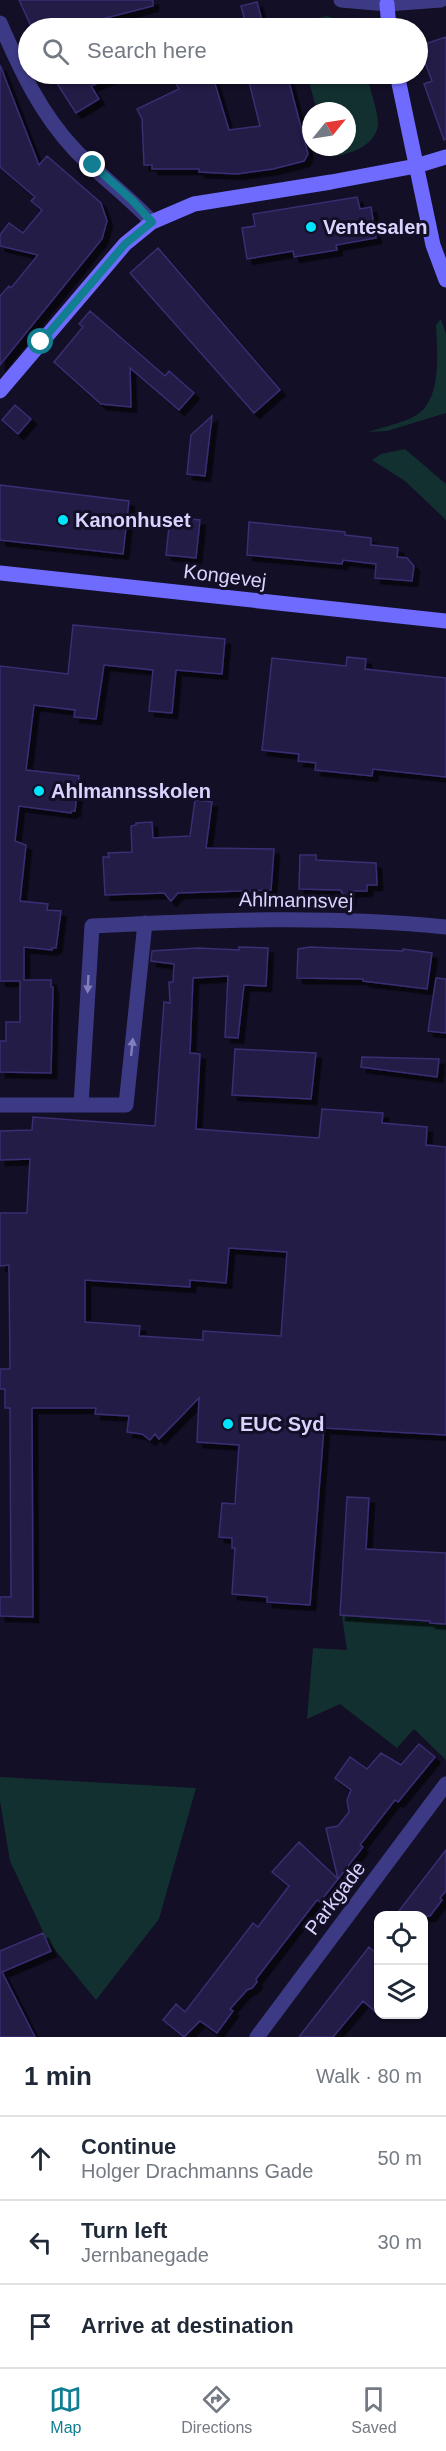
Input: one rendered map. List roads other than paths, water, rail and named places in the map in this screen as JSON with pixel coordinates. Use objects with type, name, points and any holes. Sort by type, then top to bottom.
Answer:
[{"type":"street","points":[[341,0],[387,4],[441,0]]},
{"type":"street","points":[[387,4],[388,18]]},
{"type":"street","points":[[0,23],[18,64]]},
{"type":"street","points":[[28,84],[46,115],[75,150],[132,200],[152,222]]},
{"type":"street","points":[[399,84],[433,245],[446,280]]},
{"type":"street","points":[[0,391],[125,244],[152,222],[195,204],[331,182],[446,157]]},
{"type":"street","name":"Kongevej","points":[[0,573],[446,621]]},
{"type":"street","name":"Ahlmannsvej","points":[[81,1105],[92,926],[258,918],[406,923],[446,927]]},
{"type":"street","points":[[0,1105],[126,1105],[145,923]]},
{"type":"street","name":"Parkgade","points":[[257,2037],[446,1784]]},
{"type":"place","name":"Ventesalen","points":[[311,227]]},
{"type":"place","name":"Kanonhuset","points":[[63,520]]},
{"type":"place","name":"Ahlmannsskolen","points":[[39,791]]},
{"type":"place","name":"EUC Syd","points":[[228,1424]]}]
